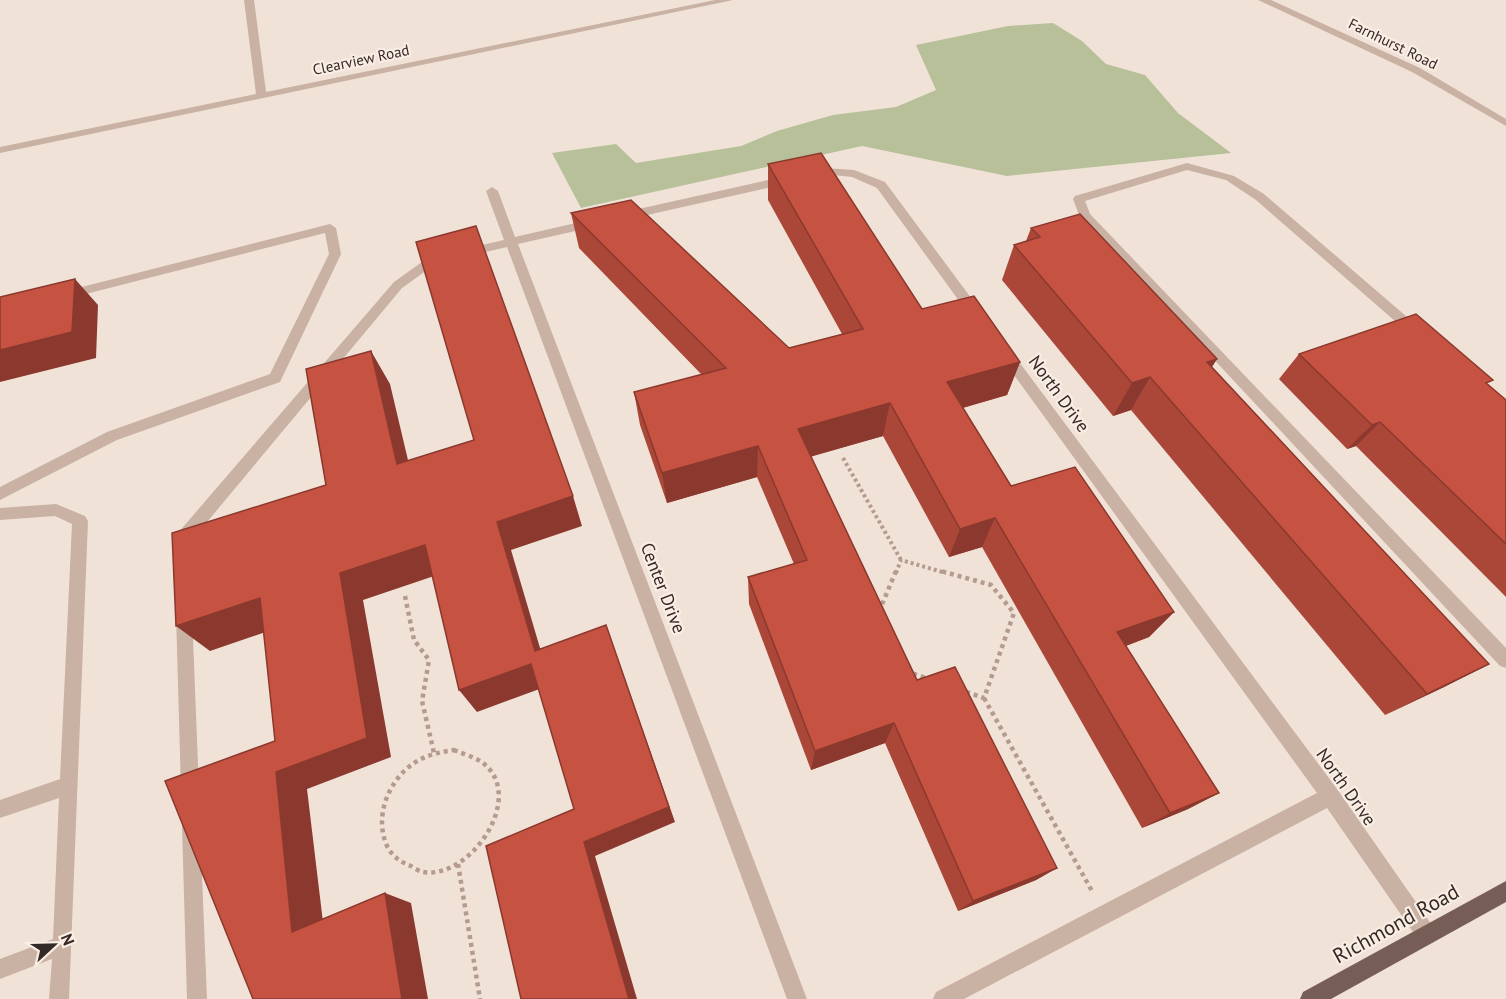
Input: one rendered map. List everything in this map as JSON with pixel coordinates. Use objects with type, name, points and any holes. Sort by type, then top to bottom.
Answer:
[{"type":"main road","name":"Richmond Road","points":[[1310,999],[1506,891]]},
{"type":"street","points":[[249,0],[261,96]]},
{"type":"street","name":"Clearview Road","points":[[0,150],[728,0]]},
{"type":"street","name":"Farnhurst Road","points":[[1263,0],[1416,70],[1506,123]]},
{"type":"street","points":[[1429,343],[1260,197],[1230,178],[1187,166],[1079,199],[1085,215],[1095,227],[1506,660]]},
{"type":"street","points":[[182,562],[182,539],[398,285],[430,262],[824,171],[854,174],[881,185],[986,328]]},
{"type":"street","name":"Center Drive","points":[[492,191],[797,999]]},
{"type":"street","points":[[0,495],[112,436],[275,378],[335,254],[330,228],[57,297]]},
{"type":"street","name":"North Drive","points":[[1000,347],[1330,796],[1426,935]]},
{"type":"street","points":[[0,514],[56,510],[80,521],[59,999]]},
{"type":"street","points":[[183,598],[197,999]]},
{"type":"street","points":[[0,809],[69,785]]},
{"type":"street","points":[[943,999],[1330,796]]},
{"type":"street","points":[[0,969],[63,945]]},
{"type":"path","points":[[843,458],[901,560],[991,585],[1014,614],[984,698]]},
{"type":"path","points":[[901,560],[873,626],[888,665],[984,698],[1105,914]]},
{"type":"path","points":[[405,596],[414,640],[429,660],[422,701],[434,753]]},
{"type":"path","points":[[454,750],[472,754],[486,765],[496,779],[499,797],[497,816],[476,852],[458,864],[438,871],[419,871],[402,864],[389,852],[382,835],[381,815],[387,794],[399,776],[416,761],[434,753],[454,750]]},
{"type":"path","points":[[458,864],[480,999]]},
{"type":"green space","points":[[1053,23],[1082,41],[1106,64],[1145,75],[1178,113],[1231,153],[1007,176],[862,146],[581,208],[552,153],[616,144],[636,163],[741,146],[777,131],[833,115],[896,107],[936,90],[916,45],[1008,26]]},
{"type":"building","points":[[821,153],[922,309],[974,296],[1020,362],[947,382],[1011,486],[1075,467],[1174,612],[1117,632],[1219,793],[1170,813],[995,518],[960,529],[890,403],[798,429],[917,680],[955,667],[1057,868],[973,901],[894,723],[815,751],[748,577],[807,560],[758,446],[662,473],[634,392],[726,368],[571,213],[631,200],[789,348],[863,329],[768,164]]},
{"type":"building","points":[[1080,214],[1217,359],[1207,362],[1489,664],[1427,694],[1150,377],[1132,383],[1014,245],[1040,237],[1031,228]]},
{"type":"building","points":[[476,226],[573,496],[497,522],[535,651],[606,625],[669,807],[584,842],[629,999],[521,999],[486,846],[574,809],[531,664],[459,690],[425,545],[340,573],[367,738],[276,772],[292,932],[385,893],[402,999],[253,999],[165,781],[275,741],[260,598],[176,626],[172,533],[326,485],[306,369],[371,351],[397,464],[474,440],[416,242]]},
{"type":"building","points":[[75,279],[72,332],[0,350],[0,297]]},
{"type":"building","points":[[1416,314],[1493,380],[1486,383],[1506,400],[1506,544],[1380,422],[1372,425],[1299,354]]}]
